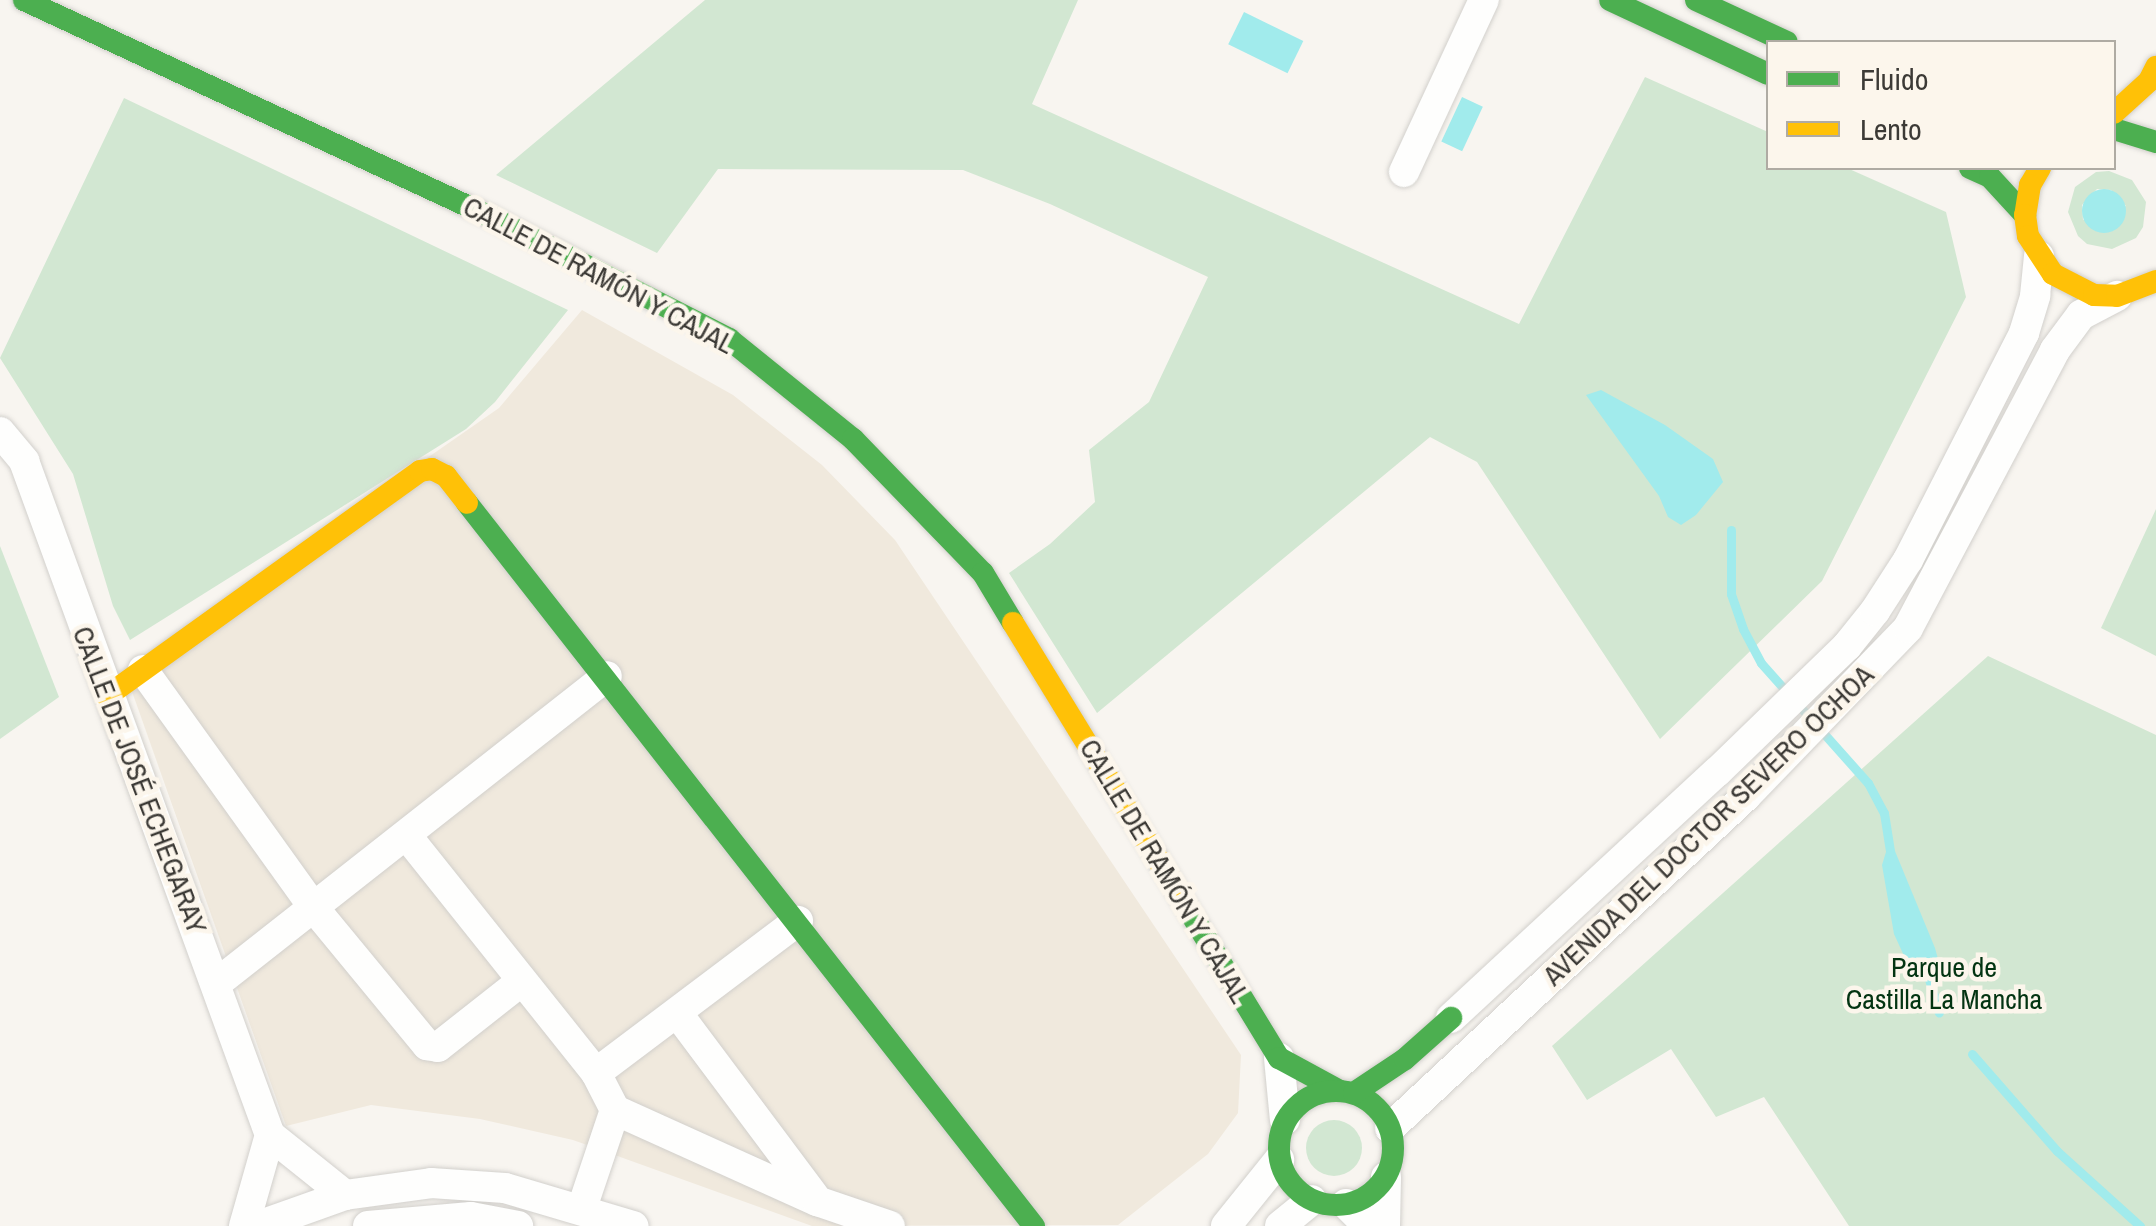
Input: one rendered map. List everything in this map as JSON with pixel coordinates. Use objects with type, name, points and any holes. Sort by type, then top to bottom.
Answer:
[{"type":"street","name":"CALLE DE RAMÓN Y CAJAL","points":[[24,0],[472,208],[729,339],[853,438],[984,573],[1278,1058],[1285,1120]]},
{"type":"street","points":[[1404,172],[1484,0]]},
{"type":"street","points":[[1610,0],[1766,73]]},
{"type":"street","points":[[1696,0],[1783,40]]},
{"type":"street","points":[[2116,111],[2149,81],[2156,67]]},
{"type":"street","points":[[2116,130],[2156,142]]},
{"type":"street","points":[[1974,170],[1990,177],[2026,215]]},
{"type":"street","points":[[2039,170],[2030,184],[2028,236],[2053,274],[2072,287],[2116,296],[2156,281]]},
{"type":"street","name":"AVENIDA DEL DOCTOR SEVERO OCHOA","points":[[1347,1092],[1405,1059],[1451,1018],[1847,646],[1908,560],[2024,333],[2035,296],[2038,256]]},
{"type":"street","name":"AVENIDA DEL DOCTOR SEVERO OCHOA","points":[[1390,1128],[1746,796],[1908,628],[2055,350],[2080,315],[2116,296]]},
{"type":"street","name":"CALLE DE JOSÉ ECHEGARAY","points":[[0,432],[24,461],[270,1135]]},
{"type":"street","points":[[107,696],[420,471],[432,469],[446,476],[607,676],[1034,1226]]},
{"type":"street","points":[[144,670],[314,908],[427,1045],[438,1046],[522,981]]},
{"type":"street","points":[[217,983],[607,676]]},
{"type":"street","points":[[406,836],[596,1073],[614,1110],[817,1200],[890,1226]]},
{"type":"street","points":[[596,1073],[798,921]]},
{"type":"street","points":[[678,1014],[817,1200]]},
{"type":"street","name":"CALLE DE RAMÓN Y CAJAL","points":[[1278,1058],[1308,1078],[1347,1092]]},
{"type":"street","points":[[1386,1177],[1362,1200],[1346,1204],[1312,1200],[1286,1177],[1279,1160],[1280,1132],[1285,1120],[1308,1097],[1347,1092],[1369,1101],[1390,1128],[1393,1144],[1386,1177],[1386,1226]]},
{"type":"street","points":[[582,1208],[614,1110]]},
{"type":"street","points":[[244,1226],[270,1135],[345,1195]]},
{"type":"street","points":[[1226,1226],[1279,1160]]},
{"type":"street","points":[[258,1226],[345,1195],[393,1187],[468,1184],[582,1208],[633,1226]]},
{"type":"street","points":[[1280,1226],[1312,1200]]},
{"type":"street","points":[[1346,1204],[1368,1226]]},
{"type":"street","points":[[368,1226],[471,1218],[518,1226]]},
{"type":"shaded area","points":[[582,310],[733,395],[822,465],[895,540],[1241,1055],[1238,1113],[1208,1154],[1118,1225],[812,1226],[573,1140],[480,1119],[371,1105],[286,1126],[124,669],[499,408]]},
{"type":"green space","points":[[705,0],[1078,0],[1032,104],[1519,324],[1645,77],[1766,131],[1766,170],[1852,170],[1946,212],[1966,297],[1822,581],[1660,739],[1477,462],[1430,437],[1097,713],[1009,573],[1050,544],[1095,502],[1089,450],[1149,402],[1208,277],[1050,204],[963,170],[718,169],[657,253],[496,175]]},
{"type":"green space","points":[[124,98],[568,310],[495,402],[466,429],[130,640],[113,606],[73,474],[0,358]]},
{"type":"green space","points":[[2109,171],[2132,180],[2146,202],[2143,227],[2136,238],[2112,249],[2087,244],[2078,236],[2068,212],[2075,187],[2096,172]],"holes":[[[2097,189],[2111,190],[2126,206],[2083,220],[2082,205]]]},
{"type":"green space","points":[[2156,509],[2156,656],[2101,628]]},
{"type":"green space","points":[[0,546],[59,697],[0,739]]},
{"type":"green space","name":"Parque de Castilla La Mancha","points":[[1988,656],[2156,735],[2156,1226],[1849,1226],[1764,1097],[1716,1117],[1671,1049],[1587,1100],[1552,1046]]},
{"type":"green space","points":[[1334,1120],[1354,1128],[1362,1148],[1354,1168],[1334,1176],[1314,1168],[1306,1148],[1314,1128]]},
{"type":"water","points":[[1244,12],[1303,41],[1288,73],[1228,44]]},
{"type":"water","points":[[1462,97],[1483,107],[1462,151],[1441,141]]},
{"type":"water","points":[[2104,189],[2120,195],[2126,211],[2120,227],[2104,233],[2088,227],[2082,211],[2088,195]]},
{"type":"water","points":[[1601,390],[1665,425],[1713,459],[1723,482],[1696,515],[1681,525],[1668,517],[1659,496],[1586,395]]},
{"type":"water","points":[[1890,839],[1935,948],[1938,959],[1925,964],[1905,958],[1894,934],[1882,865]]},
{"type":"waterway","points":[[1731,530],[1731,594],[1743,629],[1761,663],[1868,783],[1884,813],[1890,850]]},
{"type":"waterway","points":[[1922,955],[1939,1013]]},
{"type":"waterway","points":[[1972,1054],[2057,1151],[2140,1226]]},
{"type":"traffic: fast","points":[[24,0],[489,216],[729,339],[853,439],[983,573],[1013,623]]},
{"type":"traffic: fast","points":[[1610,0],[1766,73]]},
{"type":"traffic: fast","points":[[1696,0],[1783,40]]},
{"type":"traffic: fast","points":[[2116,130],[2156,142]]},
{"type":"traffic: fast","points":[[1974,170],[1990,177],[2025,215]]},
{"type":"traffic: fast","points":[[467,503],[1034,1226]]},
{"type":"traffic: fast","points":[[1180,896],[1279,1058],[1340,1091]]},
{"type":"traffic: fast","points":[[1354,1093],[1405,1059],[1451,1018]]},
{"type":"traffic: fast","points":[[1336,1091],[1368,1100],[1384,1116],[1393,1148],[1384,1180],[1368,1196],[1336,1205],[1304,1196],[1288,1180],[1279,1148],[1288,1116],[1304,1100],[1336,1091]]},
{"type":"traffic: slow","points":[[2116,111],[2149,81],[2156,67]]},
{"type":"traffic: slow","points":[[2039,170],[2030,185],[2025,215],[2028,236],[2053,274],[2094,295],[2117,296],[2156,281]]},
{"type":"traffic: slow","points":[[107,696],[420,471],[432,469],[446,476],[467,503]]},
{"type":"traffic: slow","points":[[1013,623],[1180,896]]}]
